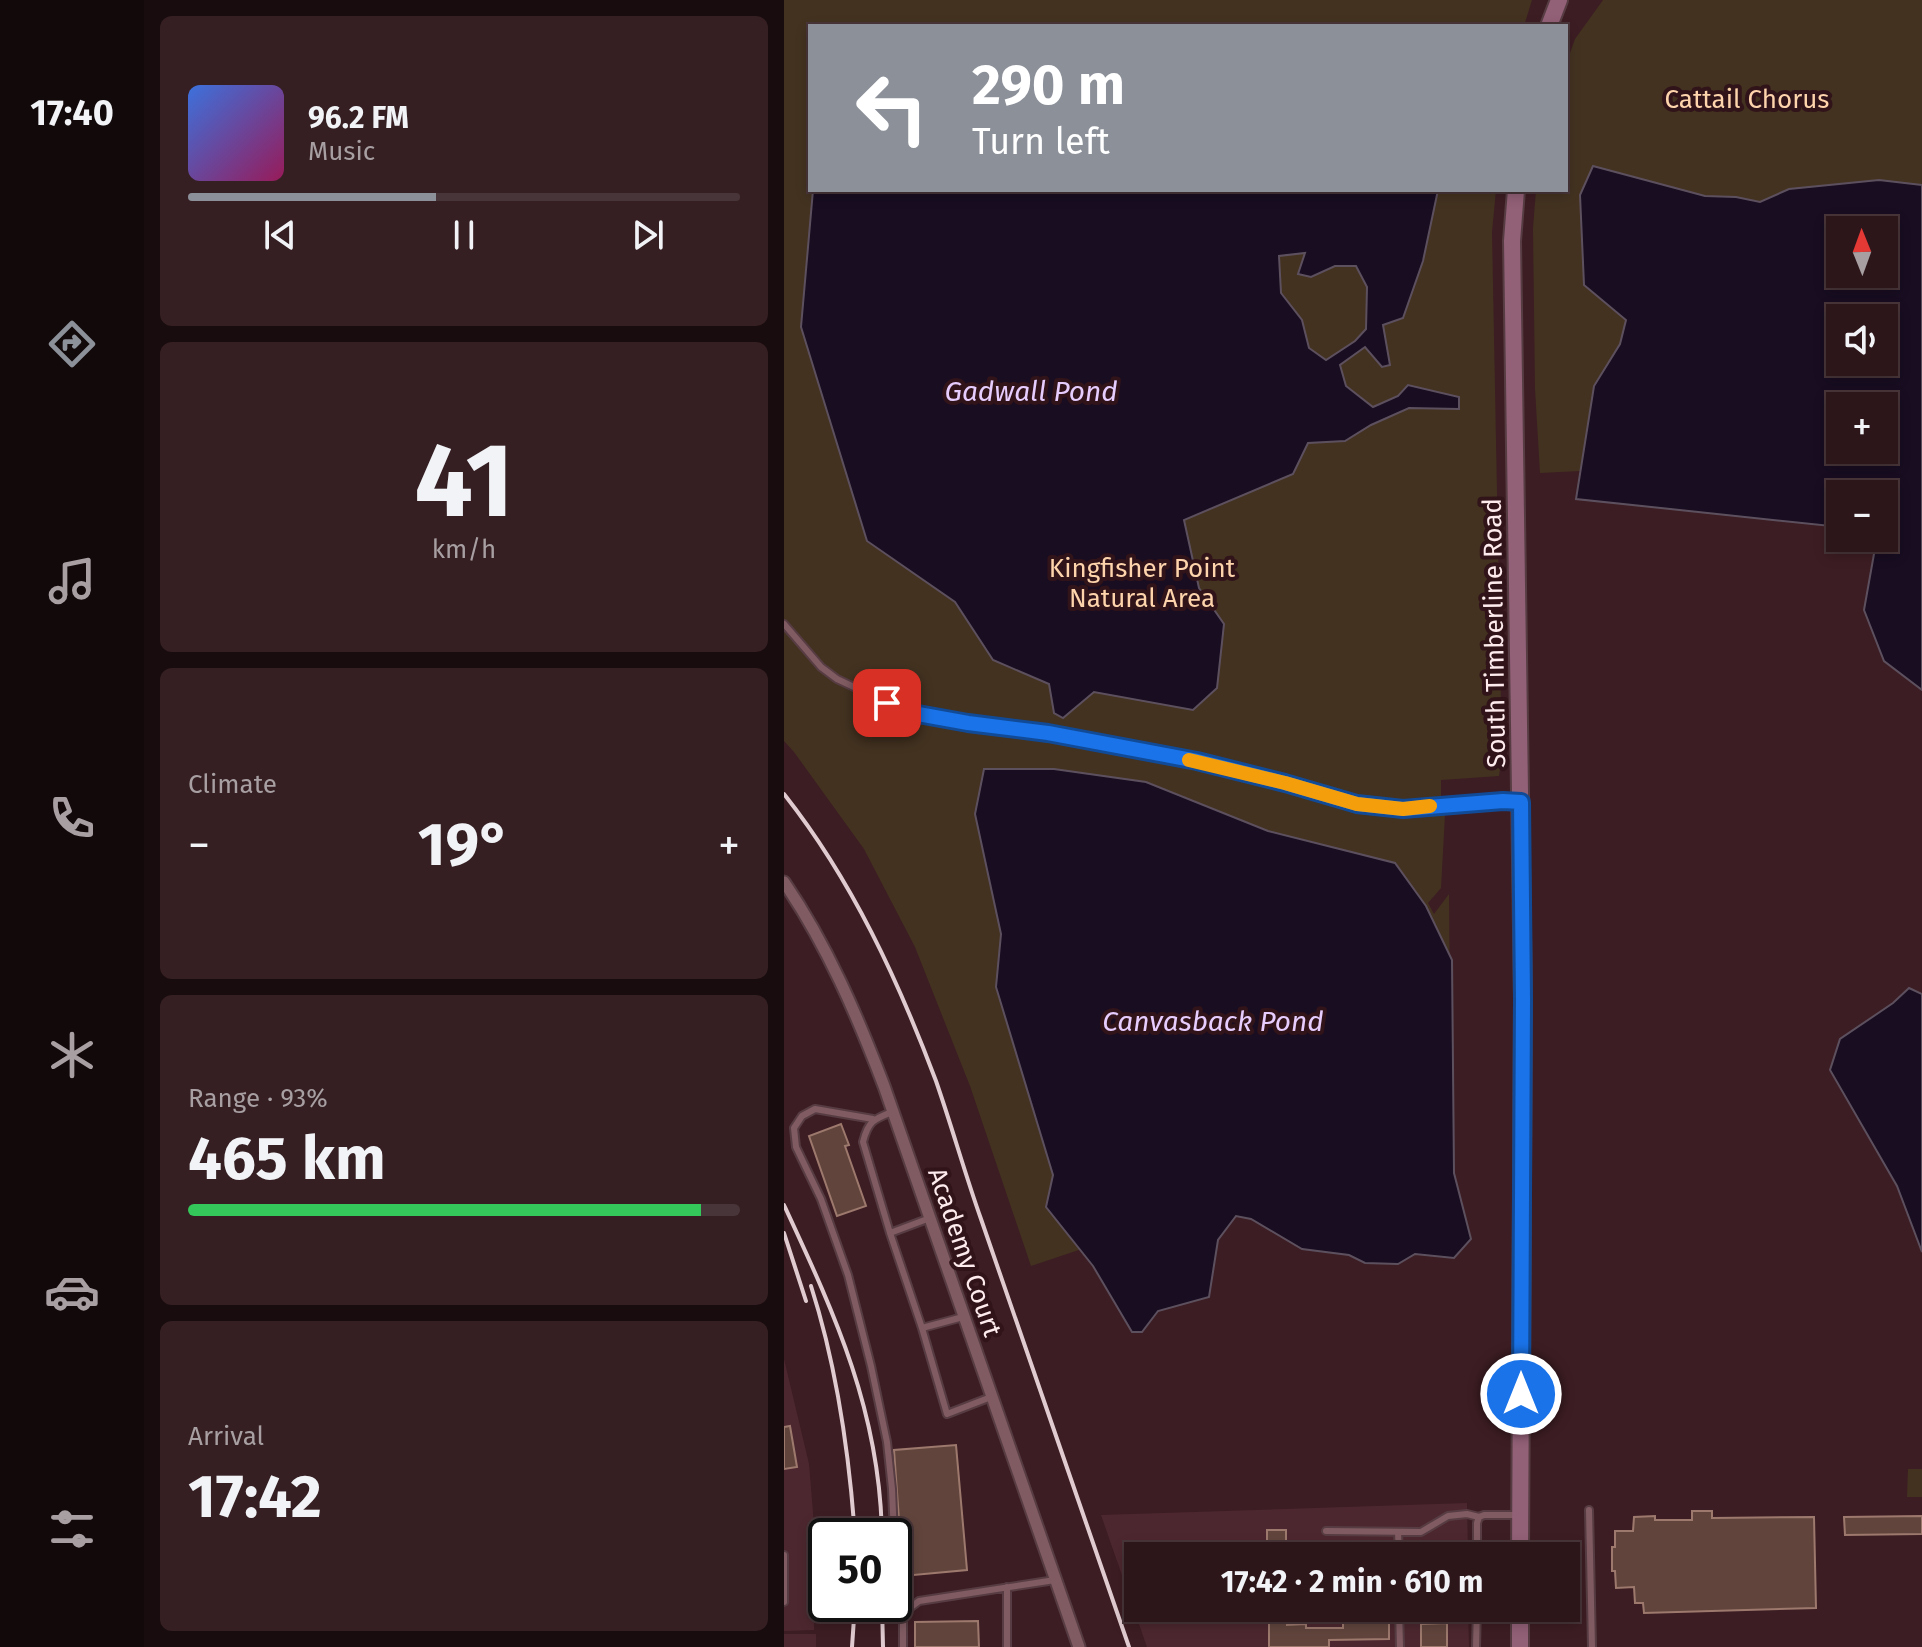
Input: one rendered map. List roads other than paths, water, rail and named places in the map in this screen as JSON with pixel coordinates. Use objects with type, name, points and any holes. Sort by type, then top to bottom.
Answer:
[{"type":"main road","points":[[1550,24],[1559,0]]},
{"type":"main road","name":"South Timberline Road","points":[[1516,192],[1512,241],[1523,1015],[1520,1542]]},
{"type":"main road","points":[[1520,1622],[1520,1647]]},
{"type":"street","name":"Academy Court","points":[[784,882],[818,937],[856,1013],[1079,1647]]},
{"type":"lane","points":[[784,624],[821,667],[837,679],[907,712],[1048,733],[1197,761],[1357,804],[1403,809],[1521,802]]},
{"type":"lane","points":[[893,1112],[873,1119],[815,1109],[802,1116],[794,1128],[796,1147],[821,1199],[848,1275],[887,1442],[893,1518]]},
{"type":"lane","points":[[873,1119],[863,1142],[947,1414],[991,1397]]},
{"type":"lane","points":[[890,1233],[930,1218]]},
{"type":"lane","points":[[922,1328],[964,1317]]},
{"type":"lane","points":[[1589,1510],[1592,1647]]},
{"type":"lane","points":[[1326,1531],[1421,1532],[1448,1516],[1521,1515]]},
{"type":"lane","points":[[1477,1542],[1479,1517]]},
{"type":"lane","points":[[1398,1532],[1398,1542]]},
{"type":"lane","points":[[784,1555],[784,1602]]},
{"type":"lane","points":[[912,1606],[919,1601],[1055,1580]]},
{"type":"lane","points":[[1007,1587],[1007,1647]]},
{"type":"lane","points":[[903,1622],[903,1647]]},
{"type":"lane","points":[[1399,1622],[1400,1647]]},
{"type":"lane","points":[[1476,1647],[1477,1622]]},
{"type":"water","points":[[1593,166],[1705,196],[1760,202],[1789,189],[1879,180],[1922,185],[1922,690],[1884,661],[1864,610],[1873,552],[1898,552],[1898,480],[1826,480],[1826,526],[1576,499],[1594,386],[1620,344],[1626,320],[1584,285],[1580,195]]},
{"type":"water","name":"Gadwall Pond","points":[[813,192],[1438,192],[1423,261],[1403,318],[1383,325],[1390,365],[1382,367],[1365,347],[1340,365],[1346,386],[1373,407],[1398,396],[1408,385],[1459,397],[1459,409],[1409,408],[1345,441],[1308,443],[1293,474],[1184,520],[1199,588],[1224,624],[1217,688],[1193,710],[1094,692],[1063,718],[1054,713],[1049,684],[993,660],[955,602],[867,541],[801,327]],"holes":[[[1305,253],[1298,274],[1311,277],[1335,266],[1356,266],[1367,287],[1366,329],[1355,341],[1326,360],[1309,348],[1302,320],[1281,293],[1279,256]]]},
{"type":"water","name":"Canvasback Pond","points":[[984,769],[1054,769],[1146,782],[1268,831],[1395,863],[1426,906],[1452,960],[1454,1173],[1471,1239],[1454,1258],[1415,1254],[1398,1264],[1365,1263],[1349,1255],[1302,1249],[1251,1219],[1236,1216],[1218,1240],[1209,1297],[1158,1311],[1142,1332],[1132,1332],[1093,1266],[1046,1207],[1053,1175],[996,987],[1001,934],[975,814]]},
{"type":"water","points":[[1909,988],[1922,994],[1922,1252],[1897,1186],[1830,1070],[1840,1039],[1893,1003]]},
{"type":"railway","points":[[784,794],[852,896],[889,968],[921,1043],[1129,1647]]},
{"type":"railway","points":[[784,1205],[837,1325],[864,1405],[873,1447],[881,1518]]},
{"type":"railway","points":[[784,1233],[806,1301]]},
{"type":"railway","points":[[811,1286],[828,1347],[840,1410],[853,1518]]},
{"type":"railway","points":[[852,1647],[854,1622]]},
{"type":"railway","points":[[882,1622],[883,1647]]},
{"type":"park label","name":"Cattail Chorus","points":[[1747,99]]},
{"type":"park label","name":"Kingfisher Point Natural Area","points":[[1142,583]]}]
